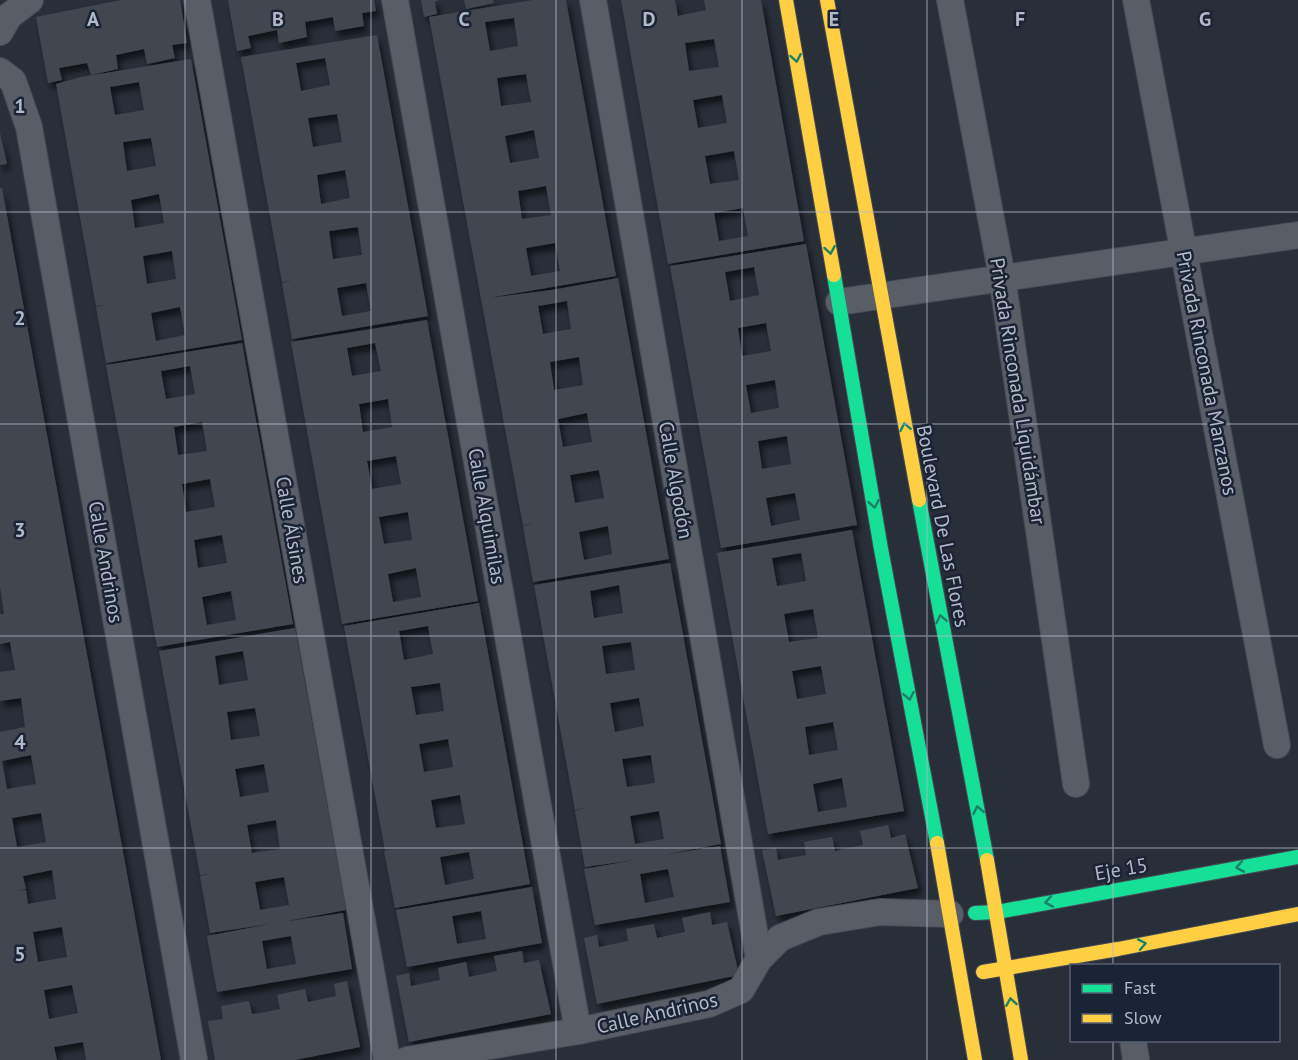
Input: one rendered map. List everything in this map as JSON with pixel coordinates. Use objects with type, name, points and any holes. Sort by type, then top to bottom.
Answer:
[{"type":"street","points":[[4,24],[30,0]]},
{"type":"street","name":"Calle Álsines","points":[[198,0],[387,1060]]},
{"type":"street","name":"Calle Alquimilas","points":[[395,0],[578,1031]]},
{"type":"street","name":"Calle Algodón","points":[[593,0],[759,959]]},
{"type":"street","points":[[786,0],[881,549],[950,914],[975,1060]]},
{"type":"street","name":"Boulevard De Las Flores","points":[[827,0],[880,295],[997,912],[1021,1060]]},
{"type":"street","name":"Privada Rinconada Liquidámbar","points":[[950,0],[1002,277],[1077,784]]},
{"type":"street","name":"Privada Rinconada Manzanos","points":[[1136,0],[1277,745]]},
{"type":"street","name":"Calle Andrinos","points":[[0,71],[13,81],[29,127],[194,1060]]},
{"type":"street","points":[[839,302],[1298,235]]},
{"type":"street","name":"Eje 15","points":[[950,914],[997,912],[1298,857]]},
{"type":"street","name":"Calle Andrinos","points":[[407,1060],[578,1031],[709,1004],[741,990],[759,959],[780,938],[819,922],[880,912],[950,914]]},
{"type":"street","points":[[960,976],[1005,968],[1119,957],[1297,920]]},
{"type":"street","points":[[1133,1042],[1136,1060]]},
{"type":"building","points":[[121,0],[180,0],[187,43],[172,45],[175,58],[147,64],[144,49],[116,55],[118,69],[91,75],[87,63],[59,68],[62,80],[48,83],[36,17]]},
{"type":"building","points":[[228,0],[374,0],[376,11],[362,13],[364,26],[335,31],[333,17],[305,22],[307,37],[279,43],[277,30],[248,36],[251,48],[237,51]]},
{"type":"building","points":[[421,0],[439,0],[435,2],[437,14],[424,17]]},
{"type":"building","points":[[464,0],[493,0],[494,3],[466,9]]},
{"type":"building","points":[[533,0],[566,0],[616,276],[488,298],[552,290],[618,278],[669,559],[533,582],[523,526],[532,524],[523,525],[429,17]],"holes":[[[514,18],[518,46],[490,51],[485,22]],[[526,74],[531,102],[501,106],[497,78]],[[534,130],[539,158],[510,163],[505,136]],[[546,186],[551,215],[522,219],[518,191]],[[555,243],[560,271],[531,276],[526,248]],[[567,301],[571,329],[543,334],[538,306]],[[579,357],[583,385],[554,390],[550,362]],[[587,413],[592,442],[563,447],[558,419]],[[599,470],[604,498],[575,503],[570,475]],[[608,526],[612,554],[584,560],[579,532]]]},
{"type":"building","points":[[621,0],[675,0],[678,16],[706,10],[704,0],[761,0],[804,241],[668,264]],"holes":[[[714,39],[719,67],[689,71],[685,43]],[[722,95],[727,123],[698,128],[693,100]],[[734,151],[739,180],[710,184],[705,156]],[[743,208],[748,236],[719,241],[714,213]]]},
{"type":"building","points":[[377,35],[428,316],[292,339],[282,283],[291,281],[282,282],[241,57]],"holes":[[[325,58],[330,85],[301,91],[296,63]],[[337,114],[342,142],[313,147],[308,118]],[[345,170],[350,198],[321,204],[317,175]],[[358,227],[362,255],[333,259],[329,231]],[[366,283],[371,311],[342,316],[337,288]]]},
{"type":"building","points":[[191,59],[242,340],[106,363],[96,307],[105,305],[96,306],[56,84],[81,77]],"holes":[[[139,82],[144,110],[115,115],[110,87]],[[151,138],[156,166],[127,171],[123,142]],[[159,194],[164,223],[135,228],[131,200]],[[172,251],[176,279],[147,284],[143,256]],[[180,307],[185,335],[156,341],[151,313]]]},
{"type":"building","points":[[0,133],[7,164],[0,165]]},
{"type":"building","points":[[0,188],[2,188],[161,1060],[86,1060],[83,1042],[54,1047],[57,1060],[0,1060],[0,732],[25,727],[21,698],[0,701],[0,672],[15,670],[10,642],[0,644],[0,614],[4,614],[0,587]],"holes":[[[31,755],[36,784],[7,789],[2,761]],[[41,813],[46,842],[17,847],[12,818]],[[52,870],[56,899],[28,904],[26,890],[16,891],[26,889],[23,876]],[[62,927],[67,957],[38,962],[33,932]],[[72,985],[78,1013],[49,1019],[44,990]]]},
{"type":"building","points":[[806,244],[857,525],[721,548],[670,266]],"holes":[[[754,267],[759,295],[730,301],[725,272]],[[766,323],[771,351],[742,356],[738,328]],[[775,380],[779,408],[751,413],[746,385]],[[787,436],[791,464],[762,469],[758,441]],[[795,493],[800,520],[771,526],[766,498]]]},
{"type":"building","points":[[427,320],[478,601],[342,624],[291,342]],"holes":[[[375,343],[381,371],[352,376],[347,348]],[[388,399],[392,427],[363,432],[359,404]],[[396,456],[401,484],[372,489],[367,461]],[[408,512],[412,540],[384,544],[379,517]],[[416,568],[421,597],[393,602],[388,574]]]},
{"type":"building","points":[[242,343],[293,624],[157,647],[106,365]],"holes":[[[190,366],[195,394],[166,399],[161,371]],[[202,422],[207,451],[178,455],[174,427]],[[210,479],[215,507],[186,512],[182,484]],[[222,535],[227,563],[198,568],[194,540]],[[231,591],[236,620],[207,625],[202,597]]]},
{"type":"building","points":[[852,530],[904,811],[768,834],[717,553]],"holes":[[[801,553],[806,581],[777,586],[772,558]],[[813,609],[818,638],[789,642],[784,614]],[[821,666],[826,694],[797,699],[792,671]],[[833,722],[838,750],[809,755],[805,727]],[[842,778],[847,807],[818,812],[813,784]]]},
{"type":"building","points":[[670,563],[721,844],[662,855],[720,846],[730,902],[595,925],[584,869],[635,860],[585,867],[575,811],[584,808],[575,810],[534,585]],"holes":[[[619,585],[623,613],[594,618],[590,591]],[[631,642],[635,670],[606,674],[602,646]],[[639,698],[644,726],[615,732],[610,703]],[[651,755],[655,783],[627,787],[622,759]],[[659,811],[664,839],[635,844],[630,816]],[[668,869],[674,897],[645,903],[640,874]]]},
{"type":"building","points":[[479,603],[530,884],[395,908],[384,851],[394,849],[385,850],[344,626]],"holes":[[[428,626],[433,654],[404,660],[399,631]],[[440,683],[444,711],[416,715],[411,687]],[[448,739],[453,767],[424,772],[419,744]],[[460,795],[465,824],[436,828],[431,800]],[[469,852],[474,879],[445,885],[440,857]]]},
{"type":"building","points":[[295,628],[346,910],[282,922],[343,913],[352,969],[217,992],[207,936],[270,924],[210,933],[200,876],[209,874],[200,875],[159,651]],"holes":[[[243,651],[248,680],[219,685],[215,656]],[[255,708],[260,736],[231,740],[227,712]],[[264,764],[269,792],[240,797],[235,769]],[[276,820],[280,849],[252,853],[247,825]],[[284,877],[289,905],[260,910],[255,882]],[[291,936],[296,964],[267,969],[262,941]]]},
{"type":"building","points":[[888,825],[891,838],[905,834],[918,888],[776,916],[762,850],[776,848],[778,860],[806,855],[804,842],[832,837],[835,851],[863,845],[860,831]]},
{"type":"building","points":[[532,887],[542,943],[407,967],[396,910]],"holes":[[[481,911],[486,939],[457,944],[452,916]]]},
{"type":"building","points":[[710,912],[712,925],[727,922],[739,975],[597,1004],[584,938],[597,935],[599,947],[628,941],[626,929],[654,924],[657,938],[685,932],[682,918]]},
{"type":"building","points":[[522,951],[524,963],[539,960],[551,1014],[409,1042],[396,976],[409,973],[411,986],[440,980],[438,968],[466,962],[469,977],[497,971],[494,956]]},
{"type":"building","points":[[347,981],[360,1047],[295,1060],[215,1060],[208,1021],[223,1019],[221,1006],[249,1001],[252,1014],[266,1012],[280,1009],[277,995],[305,989],[308,1002],[336,996],[334,984]]},
{"type":"traffic: fast","points":[[834,275],[881,549],[937,843]]},
{"type":"traffic: fast","points":[[919,500],[987,860]]},
{"type":"traffic: fast","points":[[975,913],[997,912],[1298,857]]},
{"type":"traffic: slow","points":[[786,0],[834,275]]},
{"type":"traffic: slow","points":[[827,0],[919,500]]},
{"type":"traffic: slow","points":[[937,843],[975,1060]]},
{"type":"traffic: slow","points":[[987,860],[1021,1060]]},
{"type":"traffic: slow","points":[[983,972],[1118,949],[1298,914]]}]
